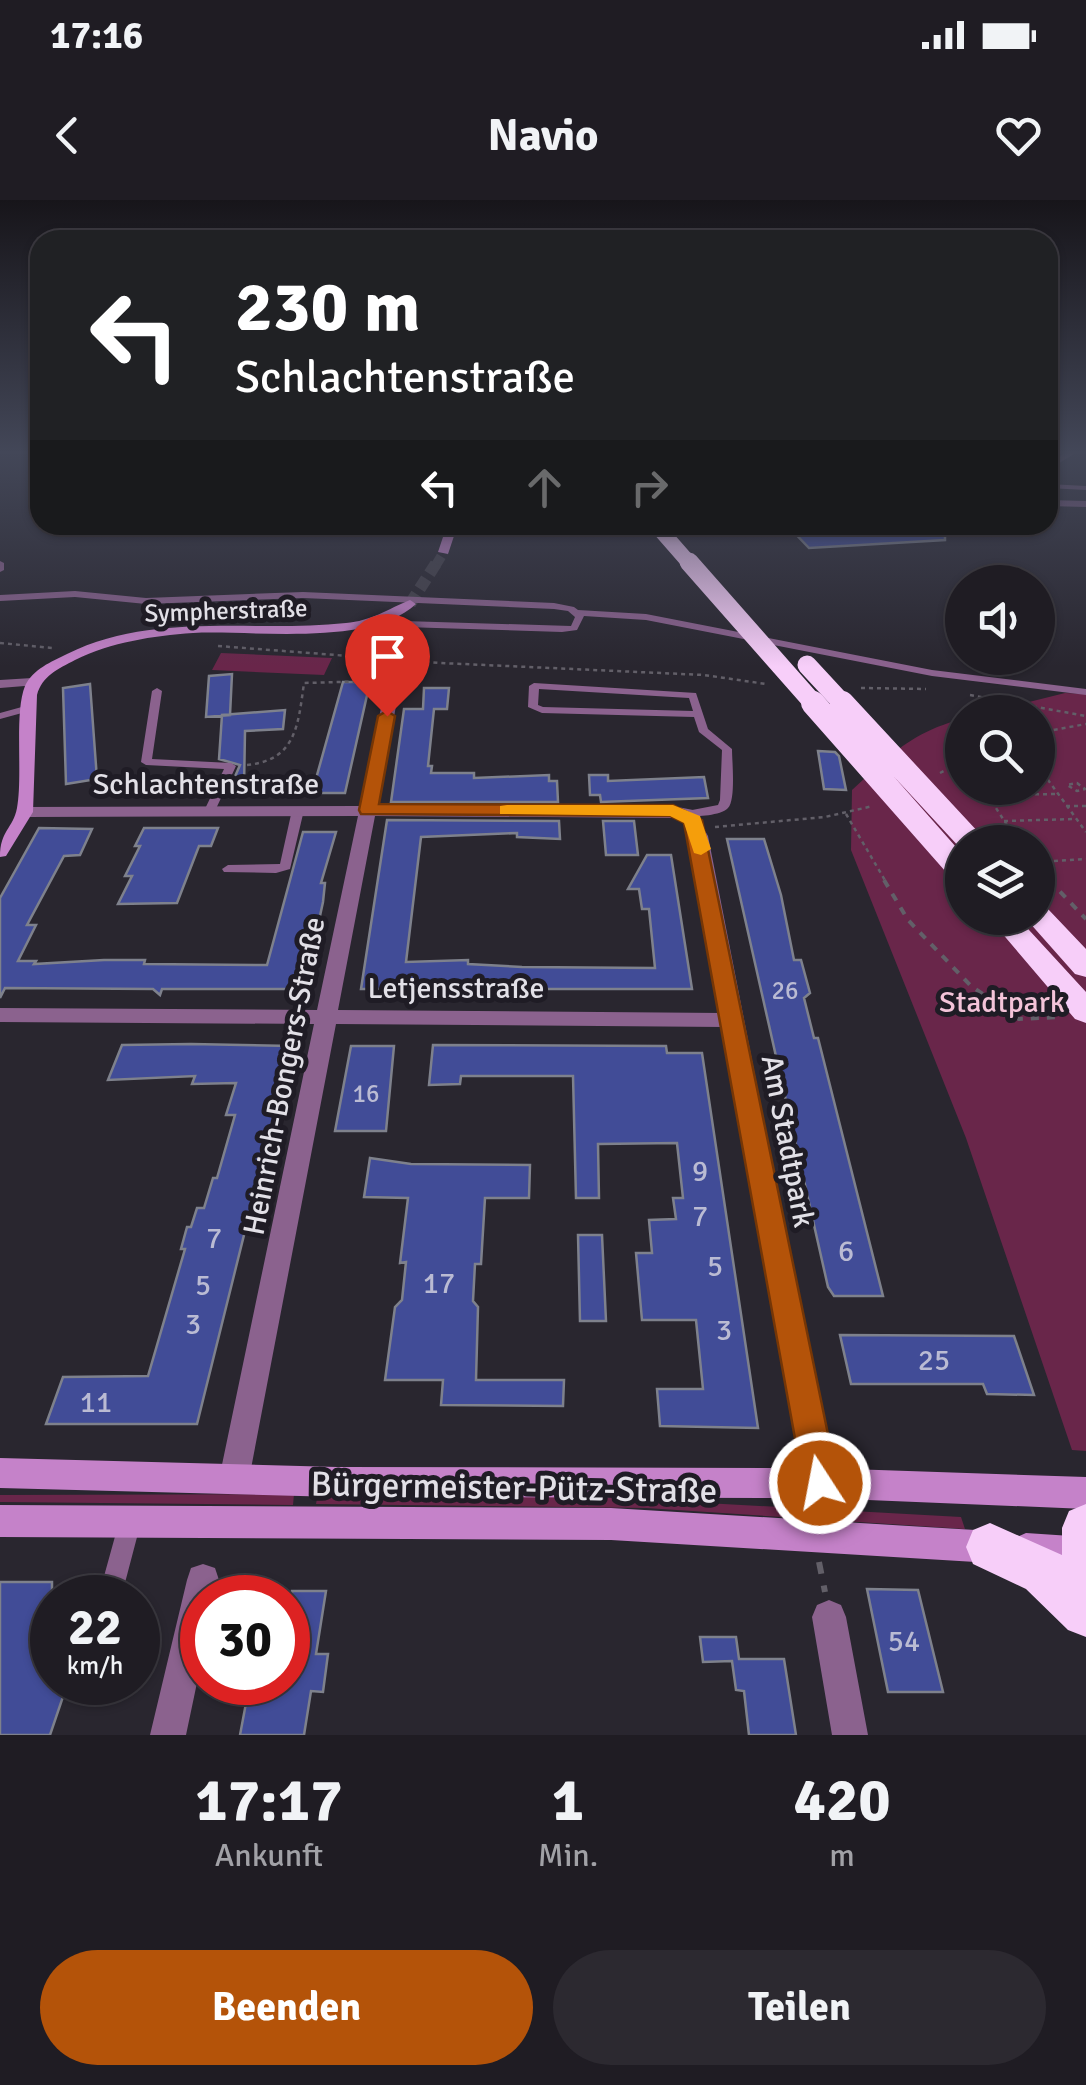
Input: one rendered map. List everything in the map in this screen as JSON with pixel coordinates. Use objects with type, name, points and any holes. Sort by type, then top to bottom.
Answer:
[{"type":"highway","points":[[665,535],[945,853]]},
{"type":"highway","points":[[686,535],[955,825]]},
{"type":"highway","points":[[1055,934],[1086,968]]},
{"type":"highway","points":[[1016,935],[1079,1014]]},
{"type":"highway","points":[[1086,1528],[1086,1555]]},
{"type":"highway","points":[[990,1547],[1041,1568],[1062,1583],[1086,1612]]},
{"type":"main road","points":[[444,552],[447,535]]},
{"type":"main road","name":"Sympherstraße","points":[[32,682],[77,653],[149,633],[330,628],[386,620],[410,604]]},
{"type":"main road","points":[[0,852],[25,812],[32,682]]},
{"type":"main road","name":"Bürgermeister-Pütz-Straße","points":[[0,1474],[820,1483],[1086,1493]]},
{"type":"main road","name":"Bürgermeister-Pütz-Straße","points":[[0,1520],[611,1524],[1086,1555]]},
{"type":"street","points":[[0,684],[32,682]]},
{"type":"street","name":"Heinrich-Bongers-Straße","points":[[234,1479],[368,810],[386,683]]},
{"type":"street","name":"Schlachtenstraße","points":[[25,812],[673,810],[692,820]]},
{"type":"street","name":"Am Stadtpark","points":[[692,820],[820,1483]]},
{"type":"street","name":"Letjensstraße","points":[[0,1015],[732,1020]]},
{"type":"street","points":[[830,1617],[850,1735]]},
{"type":"street","points":[[168,1735],[180,1682]]},
{"type":"lane","points":[[0,562],[0,570]]},
{"type":"lane","points":[[0,598],[74,594],[146,600],[303,596],[554,606],[578,614],[646,617],[932,673],[1086,692]]},
{"type":"lane","points":[[370,623],[562,629],[578,624],[578,614]]},
{"type":"lane","points":[[692,820],[722,808],[726,800],[726,749],[703,730],[693,695],[534,686],[531,698],[533,707],[558,712],[698,714]]},
{"type":"lane","points":[[157,692],[146,762],[231,766],[210,811]]},
{"type":"lane","points":[[0,716],[30,708]]},
{"type":"lane","points":[[228,870],[286,866],[298,810]]},
{"type":"lane","points":[[115,1575],[130,1521]]},
{"type":"path","points":[[394,639],[390,650],[396,658]]},
{"type":"path","points":[[0,643],[77,653]]},
{"type":"path","points":[[207,646],[704,675],[776,685]]},
{"type":"path","points":[[406,658],[408,650]]},
{"type":"path","points":[[231,766],[270,762],[280,756],[297,725],[304,682],[386,683]]},
{"type":"path","points":[[857,688],[937,690]]},
{"type":"path","points":[[963,693],[1086,716]]},
{"type":"path","points":[[1055,730],[1086,724]]},
{"type":"path","points":[[1055,787],[1068,787],[1071,782],[1085,786]]},
{"type":"path","points":[[1055,790],[1085,828]]},
{"type":"path","points":[[993,805],[1006,825]]},
{"type":"path","points":[[1065,806],[1086,806]]},
{"type":"path","points":[[692,820],[846,814],[908,920],[971,986],[1019,1020],[1079,1014]]},
{"type":"path","points":[[1004,822],[1075,819]]},
{"type":"path","points":[[1055,863],[1086,859]]},
{"type":"path","points":[[1055,884],[1086,919]]},
{"type":"path","points":[[814,1538],[830,1617]]},
{"type":"green space","points":[[221,653],[332,658],[324,675],[212,670]]},
{"type":"green space","name":"Stadtpark","points":[[1086,694],[1086,1451],[1072,1450],[966,1138],[851,850],[852,790],[902,747],[944,724],[945,805],[1055,805],[1055,696]]},
{"type":"green space","points":[[318,1493],[579,1496],[961,1517],[965,1529],[646,1508],[316,1504]]},
{"type":"green space","points":[[294,1494],[293,1505],[0,1502],[0,1495]]},
{"type":"building","points":[[797,535],[945,535],[945,540],[809,548]]},
{"type":"building","points":[[232,674],[230,715],[206,717],[209,676]]},
{"type":"building","points":[[343,682],[370,682],[345,793],[312,793]]},
{"type":"building","points":[[90,684],[97,779],[66,784],[63,688]]},
{"type":"building","points":[[424,688],[449,688],[447,709],[434,709],[428,766],[432,766],[431,773],[474,773],[474,778],[549,775],[549,781],[557,781],[558,802],[391,802],[404,709],[423,709]]},
{"type":"building","points":[[285,710],[283,729],[245,731],[244,788],[230,788],[240,765],[219,759],[222,715]]},
{"type":"building","points":[[818,751],[839,756],[846,790],[824,789]]},
{"type":"building","points":[[589,775],[608,775],[608,781],[704,777],[708,798],[601,802],[600,795],[590,795]]},
{"type":"building","points":[[387,820],[559,821],[560,839],[517,837],[517,833],[421,837],[406,962],[468,960],[468,964],[522,967],[655,968],[649,909],[642,909],[639,889],[628,889],[647,855],[671,855],[692,989],[361,989]]},
{"type":"building","points":[[603,821],[634,821],[638,855],[606,855]]},
{"type":"building","points":[[39,828],[92,829],[80,855],[64,856],[27,925],[36,925],[18,961],[36,961],[34,964],[145,960],[144,964],[267,965],[303,832],[336,832],[321,883],[325,883],[323,902],[304,989],[162,989],[160,995],[153,989],[5,988],[0,998],[0,898]]},
{"type":"building","points":[[144,828],[218,828],[211,846],[199,846],[177,903],[118,904],[132,876],[125,876]]},
{"type":"building","points":[[727,839],[764,839],[781,895],[794,960],[801,960],[810,993],[804,998],[814,1038],[818,1038],[883,1296],[834,1296],[828,1287]]},
{"type":"building","points":[[122,1045],[291,1046],[197,1424],[46,1424],[63,1377],[148,1376],[185,1249],[181,1249],[187,1227],[191,1227],[197,1208],[204,1208],[213,1178],[217,1178],[235,1115],[226,1115],[236,1083],[192,1084],[195,1076],[108,1080]]},
{"type":"building","points":[[433,1045],[666,1046],[667,1053],[702,1053],[758,1428],[660,1426],[657,1389],[703,1389],[696,1320],[642,1320],[636,1253],[652,1253],[649,1220],[676,1219],[673,1198],[683,1198],[677,1143],[598,1144],[599,1198],[576,1198],[573,1076],[461,1076],[460,1084],[429,1085]]},
{"type":"building","points":[[351,1046],[394,1046],[386,1131],[335,1131]]},
{"type":"building","points":[[370,1158],[411,1164],[530,1165],[529,1198],[485,1198],[481,1264],[475,1264],[473,1301],[478,1307],[476,1380],[564,1380],[563,1406],[441,1405],[443,1380],[385,1380],[395,1307],[402,1300],[406,1262],[400,1263],[408,1198],[364,1197]]},
{"type":"building","points":[[578,1235],[602,1235],[606,1321],[580,1321]]},
{"type":"building","points":[[840,1335],[1014,1336],[1034,1395],[987,1394],[983,1384],[851,1384]]},
{"type":"building","points":[[0,1582],[30,1582],[30,1705],[60,1705],[50,1735],[0,1735]]},
{"type":"building","points":[[867,1589],[918,1590],[943,1692],[888,1692]]},
{"type":"building","points":[[310,1591],[326,1591],[316,1654],[328,1654],[323,1692],[311,1691],[310,1697]]},
{"type":"building","points":[[700,1637],[736,1637],[739,1659],[784,1659],[796,1735],[749,1735],[744,1691],[736,1690],[732,1661],[703,1662]]},
{"type":"building","points":[[246,1705],[309,1705],[304,1735],[240,1735]]},
{"type":"tunnel","points":[[436,565],[444,552]]},
{"type":"tunnel","points":[[410,604],[437,562]]},
{"type":"slow traffic","points":[[507,810],[673,810],[693,820],[701,849]]},
{"type":"route","points":[[387,716],[368,810],[673,810],[693,820],[820,1483]]}]
